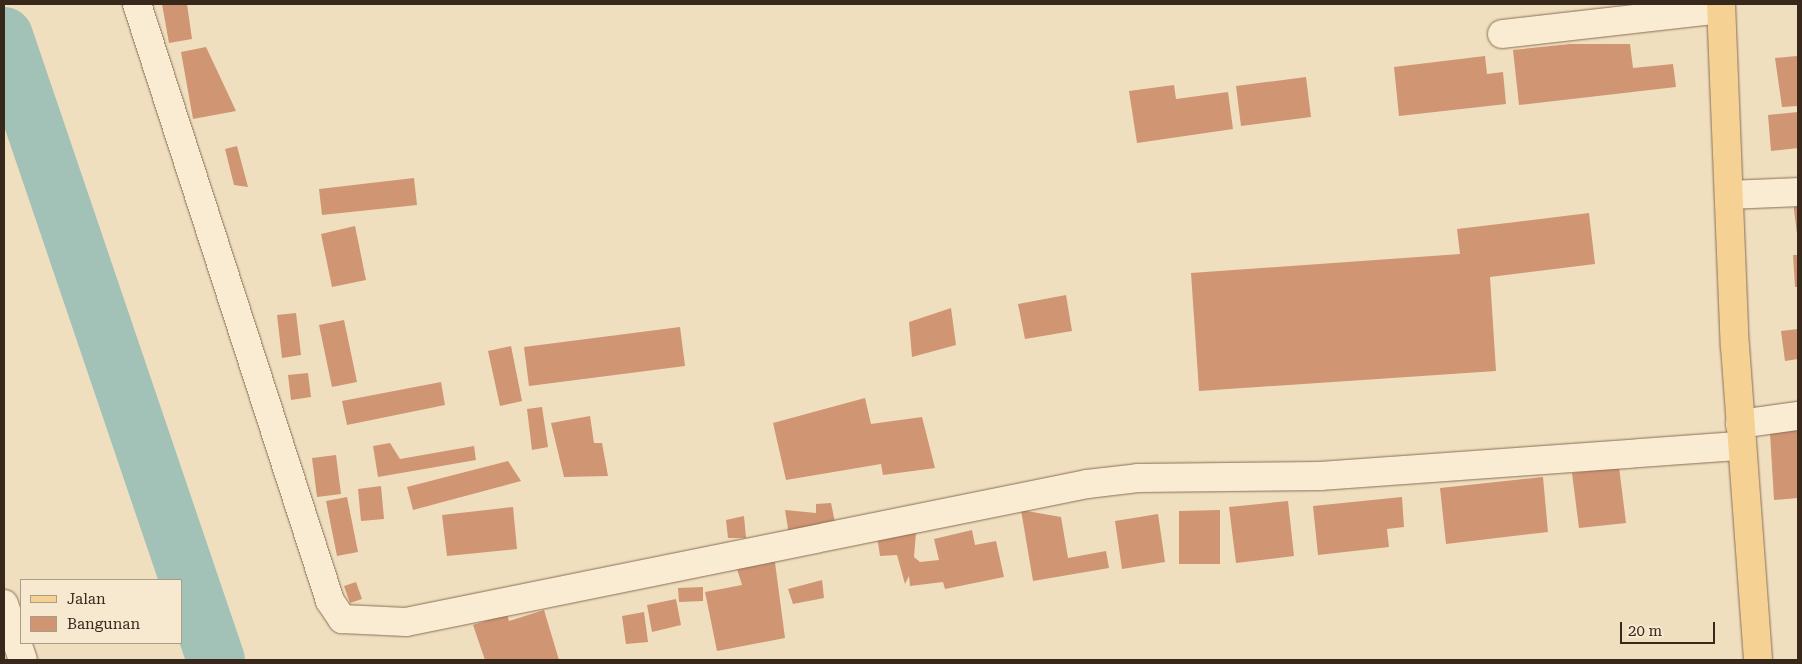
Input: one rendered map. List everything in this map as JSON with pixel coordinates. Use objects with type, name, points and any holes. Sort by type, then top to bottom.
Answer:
[{"type":"main road","points":[[1721,7],[1740,435],[1758,660]]},
{"type":"street","points":[[137,4],[330,601],[342,619],[406,622],[1096,483],[1138,478],[1320,476],[1740,435],[1798,416]]},
{"type":"street","points":[[1502,34],[1721,7]]},
{"type":"street","points":[[1730,195],[1798,192]]},
{"type":"street","points":[[4,604],[23,660]]},
{"type":"building","points":[[162,4],[187,4],[192,39],[169,43]]},
{"type":"building","points":[[1570,44],[1630,44],[1633,68],[1673,64],[1676,87],[1519,105],[1513,50]]},
{"type":"building","points":[[206,47],[236,111],[193,119],[181,52]]},
{"type":"building","points":[[1485,56],[1487,74],[1503,72],[1506,104],[1399,116],[1394,67]]},
{"type":"building","points":[[1797,56],[1798,106],[1782,107],[1775,58]]},
{"type":"building","points":[[1306,77],[1311,117],[1241,126],[1236,86]]},
{"type":"building","points":[[1174,85],[1176,99],[1228,92],[1233,129],[1137,143],[1129,91]]},
{"type":"building","points":[[1798,112],[1798,148],[1771,151],[1768,115]]},
{"type":"building","points":[[237,146],[248,187],[234,185],[225,149]]},
{"type":"building","points":[[414,178],[417,205],[322,215],[319,189]]},
{"type":"building","points":[[1793,202],[1798,202],[1798,234],[1797,234]]},
{"type":"building","points":[[1589,213],[1595,264],[1490,277],[1496,371],[1199,391],[1191,273],[1460,254],[1457,229]]},
{"type":"building","points":[[355,226],[366,280],[332,287],[321,234]]},
{"type":"building","points":[[1793,255],[1798,255],[1798,287],[1795,287]]},
{"type":"building","points":[[1066,295],[1072,331],[1025,339],[1018,304]]},
{"type":"building","points":[[951,308],[956,345],[912,357],[909,322]]},
{"type":"building","points":[[296,313],[301,355],[282,358],[277,315]]},
{"type":"building","points":[[344,320],[357,382],[332,387],[319,325]]},
{"type":"building","points":[[680,327],[685,366],[529,386],[524,347]]},
{"type":"building","points":[[1798,329],[1798,359],[1785,361],[1781,331]]},
{"type":"building","points":[[511,346],[522,401],[500,406],[488,351]]},
{"type":"building","points":[[308,373],[311,397],[291,400],[288,375]]},
{"type":"building","points":[[441,382],[445,405],[347,425],[342,401]]},
{"type":"building","points":[[865,398],[871,424],[922,417],[935,468],[883,475],[881,464],[786,480],[773,423]]},
{"type":"building","points":[[542,407],[548,447],[532,450],[527,409]]},
{"type":"building","points":[[590,416],[594,443],[602,443],[608,476],[564,477],[551,423]]},
{"type":"building","points":[[1798,428],[1798,498],[1774,500],[1770,433]]},
{"type":"building","points":[[390,443],[400,459],[474,446],[476,460],[378,477],[373,446]]},
{"type":"building","points":[[336,455],[341,494],[317,497],[312,458]]},
{"type":"building","points":[[508,461],[521,481],[413,510],[407,487]]},
{"type":"building","points":[[1619,467],[1626,523],[1579,528],[1572,473]]},
{"type":"building","points":[[1543,477],[1548,532],[1446,544],[1440,488]]},
{"type":"building","points":[[381,486],[384,519],[361,521],[358,489]]},
{"type":"building","points":[[347,497],[358,552],[337,556],[326,501]]},
{"type":"building","points":[[1402,497],[1404,527],[1387,529],[1389,547],[1318,555],[1313,506]]},
{"type":"building","points":[[1288,501],[1294,556],[1236,563],[1229,507]]},
{"type":"building","points":[[831,503],[836,527],[789,535],[785,510],[816,513],[816,504]]},
{"type":"building","points":[[513,507],[517,549],[447,556],[442,515]]},
{"type":"building","points":[[1021,510],[1061,517],[1068,558],[1106,551],[1109,568],[1033,581]]},
{"type":"building","points":[[1220,510],[1220,564],[1179,564],[1179,511]]},
{"type":"building","points":[[1158,514],[1165,562],[1122,569],[1115,521]]},
{"type":"building","points":[[744,516],[746,538],[728,538],[726,520]]},
{"type":"building","points":[[917,520],[914,557],[920,562],[939,560],[934,539],[972,530],[975,545],[996,541],[1004,577],[945,589],[943,582],[910,586],[909,576],[905,584],[897,555],[880,556],[876,529]]},
{"type":"building","points":[[770,555],[774,555],[785,638],[717,651],[705,592],[742,585],[737,569],[770,563]]},
{"type":"building","points":[[822,580],[824,598],[793,604],[788,589]]},
{"type":"building","points":[[356,582],[362,599],[350,603],[344,586]]},
{"type":"building","points":[[703,587],[703,601],[679,602],[678,588]]},
{"type":"building","points":[[676,599],[681,625],[652,632],[647,605]]},
{"type":"building","points":[[544,610],[559,660],[485,660],[473,625],[507,614],[509,621]]},
{"type":"building","points":[[644,612],[648,642],[626,644],[622,616]]},
{"type":"waterway","points":[[4,36],[216,660]]}]
